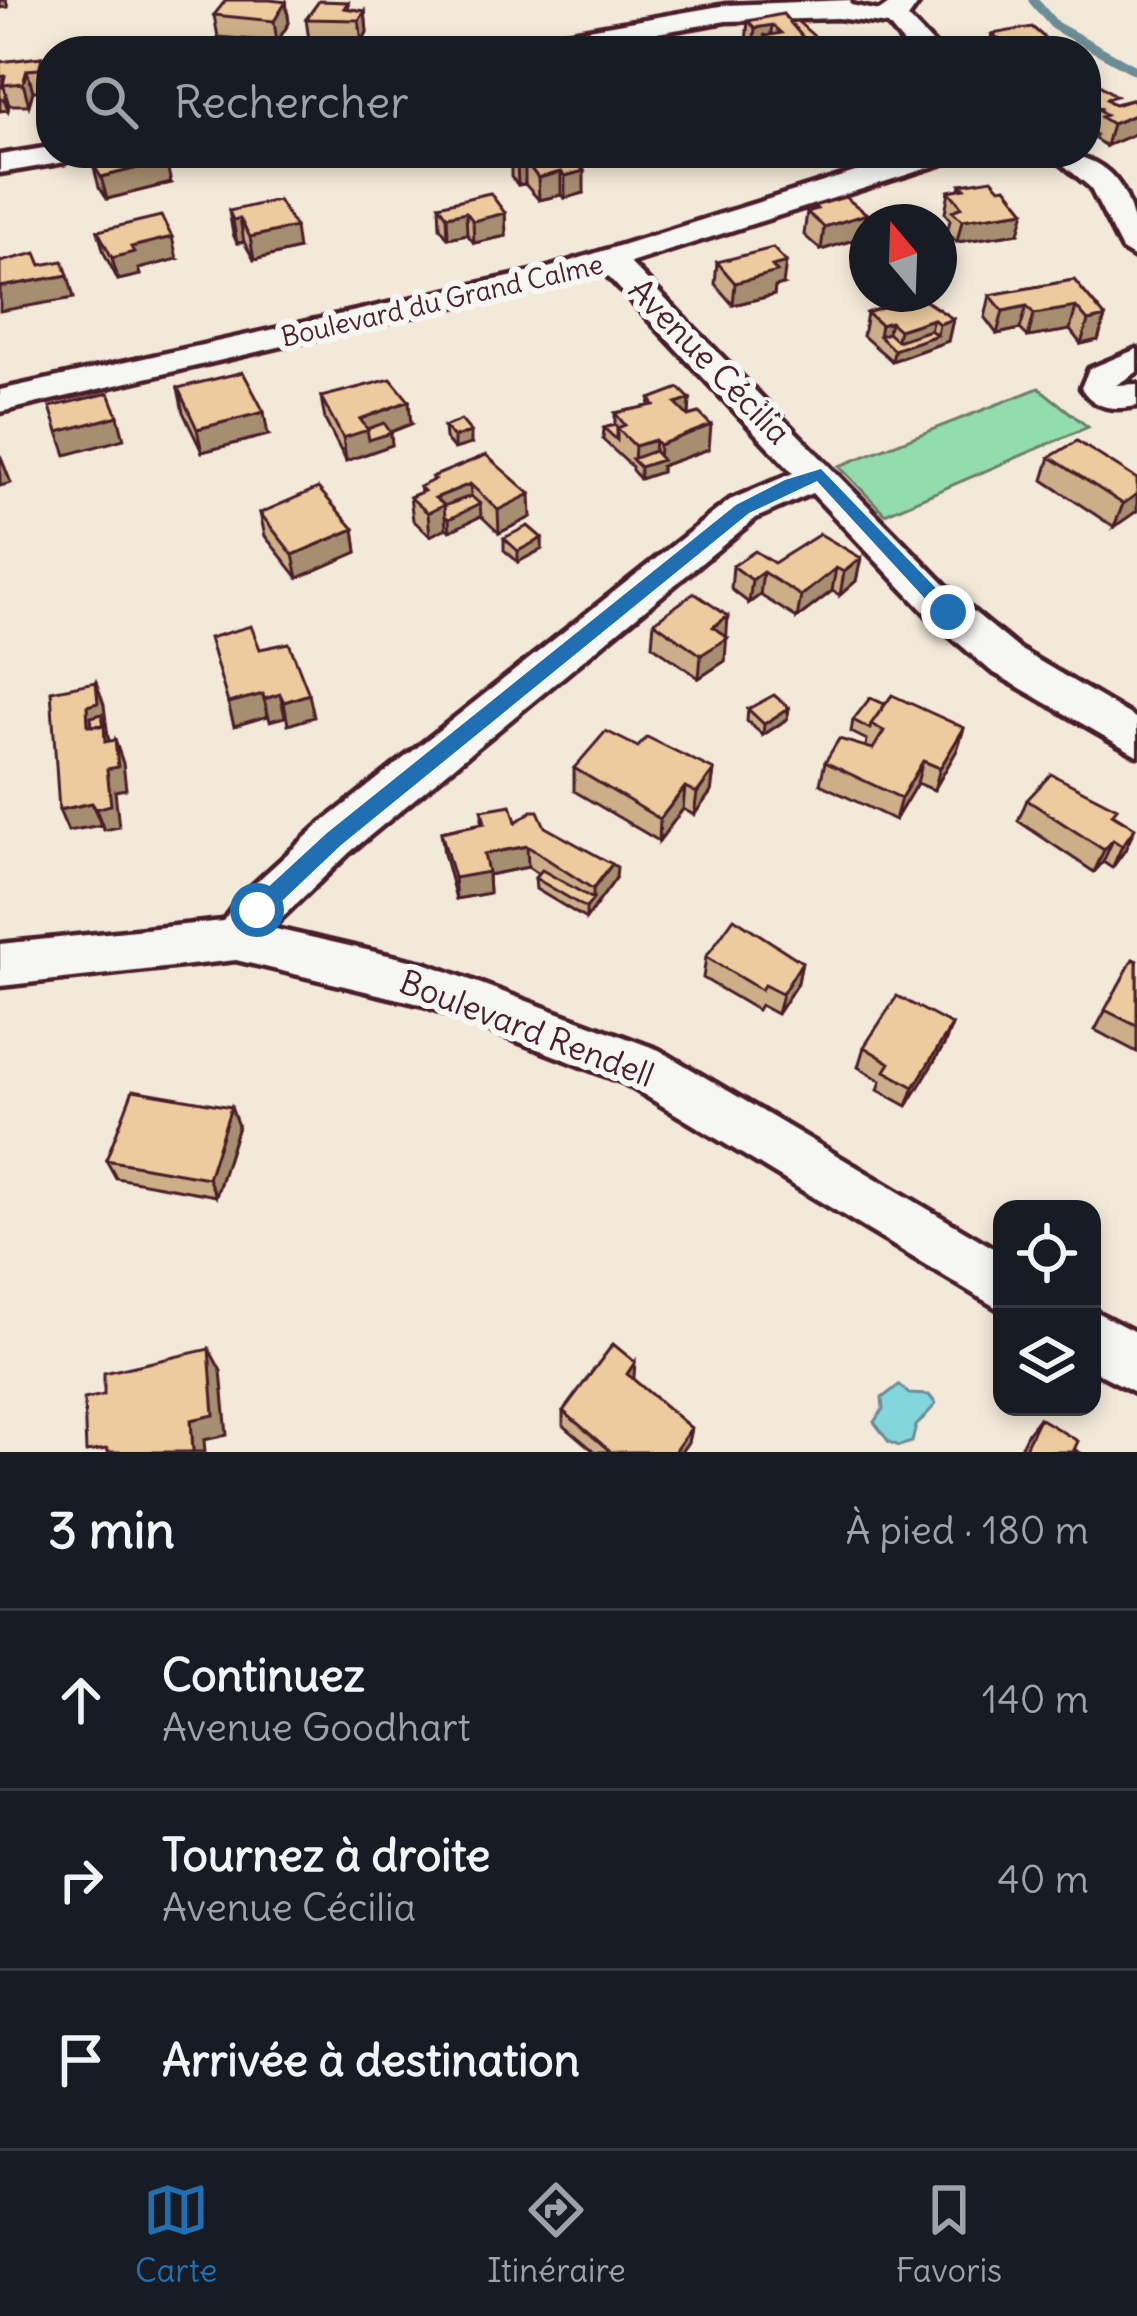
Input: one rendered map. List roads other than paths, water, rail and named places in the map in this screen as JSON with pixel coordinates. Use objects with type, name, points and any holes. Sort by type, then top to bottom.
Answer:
[{"type":"street","points":[[597,36],[726,14],[839,5],[861,17],[902,9]]},
{"type":"street","points":[[0,164],[36,158]]},
{"type":"street","name":"Boulevard du Grand Calme","points":[[0,400],[553,277],[899,168]]},
{"type":"street","points":[[1084,168],[1102,182],[1137,250]]},
{"type":"street","name":"Avenue Cécilia","points":[[610,260],[948,612],[991,648],[1137,739]]},
{"type":"street","points":[[1137,359],[1101,376],[1098,388],[1112,399],[1137,395]]},
{"type":"street","points":[[236,940],[257,910],[334,839],[742,509],[821,475]]},
{"type":"street","name":"Boulevard Rendell","points":[[0,965],[236,940],[427,985],[641,1066],[993,1279]]},
{"type":"street","points":[[1101,1343],[1137,1365]]},
{"type":"water","points":[[899,1385],[909,1394],[929,1395],[936,1404],[916,1426],[912,1442],[899,1446],[889,1442],[874,1422],[883,1409],[882,1398]]},
{"type":"waterway","points":[[1033,0],[1055,26],[1073,36]]},
{"type":"waterway","points":[[1101,51],[1137,71]]}]
